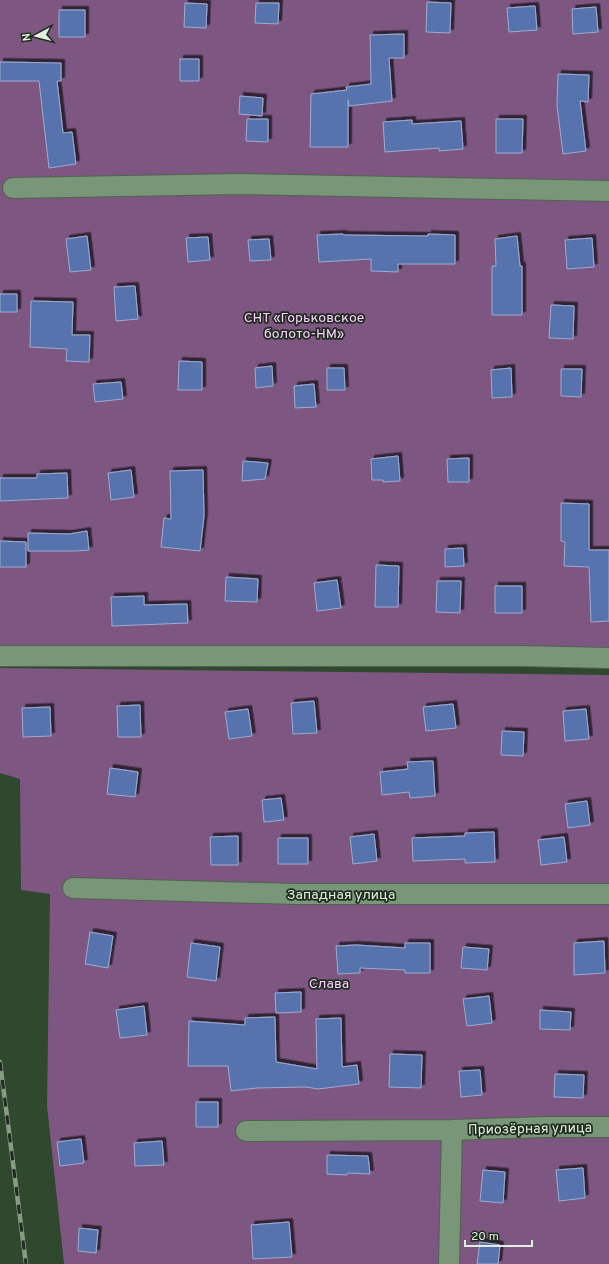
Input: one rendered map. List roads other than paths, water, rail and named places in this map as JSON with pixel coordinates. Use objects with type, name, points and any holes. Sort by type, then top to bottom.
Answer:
[{"type":"street","points":[[13,188],[239,184],[609,191]]},
{"type":"street","points":[[0,656],[522,656],[609,658]]},
{"type":"street","name":"Западная улица","points":[[73,888],[296,894],[609,894]]},
{"type":"street","name":"Приозёрная улица","points":[[246,1132],[609,1127]]},
{"type":"street","points":[[449,1264],[452,1130]]},
{"type":"railway","points":[[0,1062],[26,1264]]},
{"type":"park label","name":"СНТ «Горьковское болото-НМ»","points":[[304,326]]},
{"type":"park label","name":"Слава","points":[[329,983]]}]
